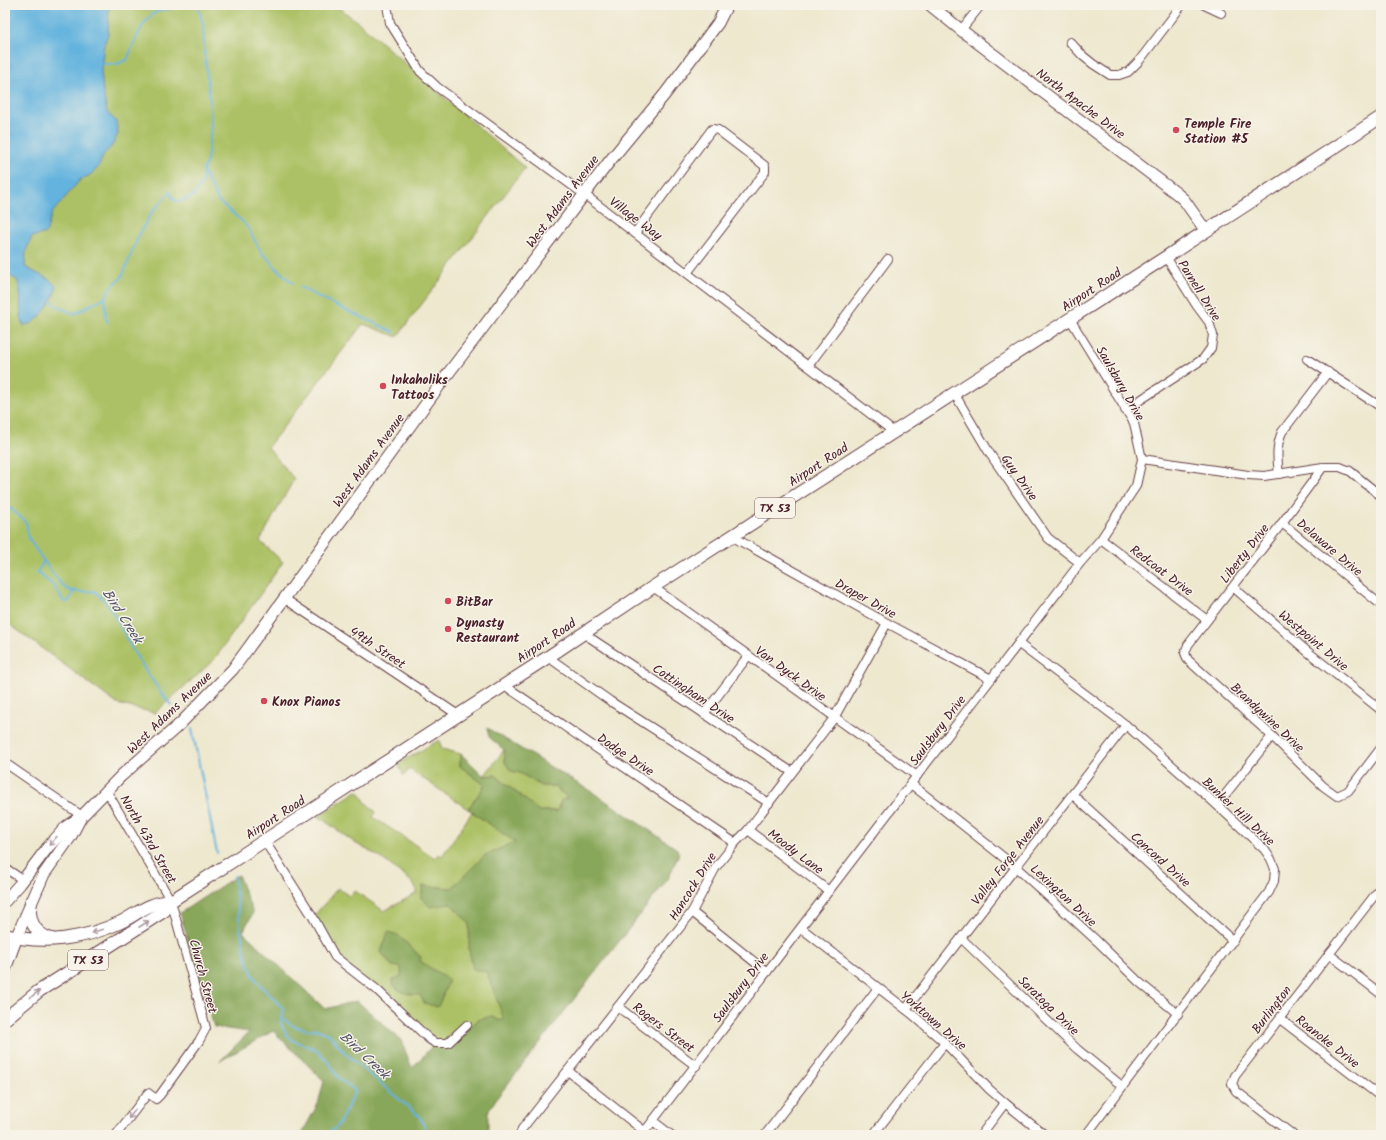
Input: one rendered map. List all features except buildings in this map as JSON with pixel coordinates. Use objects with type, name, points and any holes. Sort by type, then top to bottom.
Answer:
[{"type":"main road","name":"West Adams Avenue","points":[[5,901],[57,836],[67,826],[82,816],[106,790],[180,724],[233,669],[450,371],[609,162],[665,94],[718,23],[727,5]]},
{"type":"main road","name":"North Apache Drive","points":[[930,5],[1176,193],[1184,200],[1206,231]]},
{"type":"main road","name":"Airport Road","points":[[5,1019],[39,991],[164,912],[171,901],[264,840],[548,657],[731,536],[1070,319],[1381,117]]},
{"type":"main road","name":"West Adams Avenue","points":[[11,936],[31,902],[44,874],[71,836],[82,816]]},
{"type":"main road","name":"Airport Road","points":[[11,936],[30,940],[54,940],[77,937],[105,929],[158,902],[171,901]]},
{"type":"main road","points":[[31,902],[29,913],[34,927],[45,937],[54,940]]},
{"type":"main road","points":[[5,968],[11,936]]},
{"type":"street","name":"Village Way","points":[[386,5],[390,22],[420,71],[431,82],[585,195],[894,432]]},
{"type":"street","points":[[961,30],[981,5]]},
{"type":"street","points":[[1070,42],[1093,64],[1110,75],[1120,75],[1128,72],[1139,61],[1182,5]]},
{"type":"street","points":[[1204,5],[1221,13]]},
{"type":"street","points":[[635,233],[712,129],[718,130],[765,166],[765,172],[688,273]]},
{"type":"street","name":"Parnell Drive","points":[[1125,410],[1203,359],[1211,348],[1213,335],[1208,322],[1166,257]]},
{"type":"street","points":[[808,366],[888,259]]},
{"type":"street","name":"Saulsbury Drive","points":[[643,1133],[696,1066],[1080,563],[1101,539],[1136,486],[1142,459],[1134,423],[1070,319]]},
{"type":"street","points":[[1307,359],[1381,408]]},
{"type":"street","points":[[1279,474],[1277,454],[1278,441],[1282,432],[1328,372]]},
{"type":"street","name":"Guy Drive","points":[[954,393],[990,454],[1048,538],[1080,563]]},
{"type":"street","points":[[1142,459],[1248,475],[1264,476],[1323,467],[1340,467],[1350,471],[1380,495]]},
{"type":"street","name":"Liberty Drive","points":[[1185,653],[1188,645],[1323,467]]},
{"type":"street","name":"Delaware Drive","points":[[1282,523],[1381,605]]},
{"type":"street","name":"Draper Drive","points":[[731,536],[991,679]]},
{"type":"street","name":"Redcoat Drive","points":[[1101,539],[1207,620]]},
{"type":"street","name":"Van Dyck Drive","points":[[653,587],[917,776]]},
{"type":"street","name":"Westpoint Drive","points":[[1233,587],[1308,652],[1381,710]]},
{"type":"street","name":"49th Street","points":[[285,599],[458,715]]},
{"type":"street","name":"Hancock Drive","points":[[520,1135],[522,1130],[692,912],[716,867],[735,843],[748,830],[834,718],[887,623]]},
{"type":"street","name":"Cottingham Drive","points":[[583,633],[792,772]]},
{"type":"street","name":"Bunker Hill Drive","points":[[1019,644],[1126,725],[1217,805],[1264,849],[1275,868],[1274,880],[1269,892],[1086,1135]]},
{"type":"street","name":"Brandywine Drive","points":[[1185,653],[1188,660],[1272,736],[1323,786],[1337,796],[1348,791],[1381,748]]},
{"type":"street","points":[[704,714],[748,656]]},
{"type":"street","points":[[548,657],[610,701],[769,803]]},
{"type":"street","name":"Dodge Drive","points":[[504,685],[735,843]]},
{"type":"street","name":"Valley Forge Avenue","points":[[906,1009],[1017,868],[1126,725]]},
{"type":"street","points":[[1217,805],[1272,736]]},
{"type":"street","points":[[5,763],[82,816]]},
{"type":"street","name":"Lexington Drive","points":[[911,784],[1017,868],[1097,941],[1138,982],[1178,1014]]},
{"type":"street","name":"North 43rd Street","points":[[106,790],[171,901]]},
{"type":"street","name":"Concord Drive","points":[[1073,795],[1233,941]]},
{"type":"street","name":"Moody Lane","points":[[748,830],[829,891]]},
{"type":"street","points":[[264,840],[313,917],[335,957],[376,989],[435,1043],[448,1042],[467,1025]]},
{"type":"street","points":[[5,868],[23,880]]},
{"type":"street","name":"Burlington","points":[[1293,1135],[1236,1091],[1232,1084],[1235,1076],[1381,888]]},
{"type":"street","name":"Church Street","points":[[116,1135],[148,1093],[156,1099],[160,1095],[199,1041],[206,1028],[171,901]]},
{"type":"street","points":[[692,912],[767,972]]},
{"type":"street","name":"Yorktown Drive","points":[[801,928],[906,1009],[945,1043],[989,1089],[1045,1135]]},
{"type":"street","name":"Saratoga Drive","points":[[962,939],[1077,1048],[1122,1086]]},
{"type":"street","points":[[1329,954],[1381,994]]},
{"type":"street","points":[[765,1135],[878,988]]},
{"type":"street","name":"Rogers Street","points":[[618,1007],[696,1066]]},
{"type":"street","name":"Roanoke Drive","points":[[1280,1019],[1381,1097]]},
{"type":"street","points":[[873,1135],[945,1043]]},
{"type":"street","points":[[568,1072],[643,1133]]},
{"type":"street","points":[[981,1135],[1005,1103]]},
{"type":"street","points":[[653,1121],[671,1135]]},
{"type":"green space","points":[[5,5],[335,5],[358,22],[525,168],[397,337],[363,324],[268,447],[294,479],[260,541],[283,562],[214,660],[155,713],[117,704],[5,621]]},
{"type":"green space","points":[[487,728],[600,797],[677,849],[679,854],[668,879],[496,1099],[488,1112],[488,1135],[301,1135],[318,1104],[324,1081],[273,1031],[220,1061],[249,1032],[214,1027],[180,913],[238,875],[253,913],[243,932],[325,1009],[357,1001],[401,1040],[412,1068],[435,1043],[448,1043],[467,1025],[471,1026],[479,1019],[492,1016],[498,1020],[504,1020],[487,972],[473,969],[469,950],[469,923],[451,904],[430,907],[421,898],[423,886],[452,888],[484,856],[515,842],[468,809],[485,785],[460,766],[461,754],[484,776],[495,775],[539,811],[558,811],[561,800],[568,798],[554,786],[541,786],[520,773],[511,771],[505,762],[504,750],[489,737]]},
{"type":"green space","points":[[439,740],[442,749],[461,754],[460,766],[485,785],[468,809],[409,769],[404,776],[398,764]]},
{"type":"green space","points":[[504,750],[505,762],[511,771],[520,773],[541,786],[554,786],[568,798],[558,806],[558,811],[539,811],[495,775],[484,776]]},
{"type":"green space","points":[[357,791],[366,803],[376,812],[373,817],[435,858],[438,854],[442,856],[472,812],[516,842],[484,856],[452,888],[423,886],[421,898],[478,880],[504,1020],[471,1026],[448,1043],[435,1043],[335,957],[313,917],[338,888],[349,896],[355,891],[384,911],[417,893],[417,890],[412,882],[380,857],[355,843],[318,816]]},
{"type":"green space","points":[[388,932],[398,935],[421,957],[420,961],[449,980],[438,1007],[424,1003],[420,995],[403,992],[391,981],[401,976],[401,967],[392,966],[381,952]]},
{"type":"water","points":[[5,5],[109,5],[108,34],[104,45],[101,70],[107,112],[116,121],[118,134],[112,146],[104,154],[98,168],[90,175],[80,180],[52,213],[46,233],[32,237],[26,251],[25,267],[50,280],[57,287],[40,317],[32,323],[24,325],[21,314],[20,291],[17,280],[10,276],[5,281]]},
{"type":"waterway","points":[[101,64],[117,64],[127,60],[135,39],[147,20],[158,11],[174,8],[179,5]]},
{"type":"waterway","points":[[49,300],[74,314],[105,297],[111,287],[122,277],[137,239],[151,213],[170,192],[173,199],[180,202],[194,195],[202,183],[203,170],[207,161],[211,127],[203,24],[198,7],[195,5]]},
{"type":"waterway","points":[[203,170],[218,201],[243,222],[262,254],[266,256],[278,270],[293,283]]},
{"type":"waterway","points":[[300,287],[328,302],[394,332]]},
{"type":"waterway","points":[[105,297],[106,319],[108,322]]},
{"type":"waterway","name":"Bird Creek","points":[[5,504],[26,523],[28,537],[46,565],[63,586],[73,591],[94,591],[107,604],[117,619],[142,666],[171,705]]},
{"type":"waterway","points":[[44,561],[37,572],[55,587],[63,601],[68,602],[73,591]]},
{"type":"waterway","name":"Bird Creek","points":[[192,729],[217,853]]},
{"type":"waterway","name":"Bird Creek","points":[[234,876],[242,940],[249,964],[258,983],[284,1009],[282,1018],[293,1026],[308,1030],[316,1029],[329,1034],[346,1054],[419,1116],[429,1135]]},
{"type":"waterway","points":[[282,1018],[281,1024],[286,1034],[294,1041],[317,1050],[330,1064],[339,1079],[355,1090],[337,1127],[326,1135]]},
{"type":"place","name":"Temple Fire Station #5","points":[[1176,130]]},
{"type":"place","name":"Inkaholiks Tattoos","points":[[383,386]]},
{"type":"place","name":"BitBar","points":[[448,601]]},
{"type":"place","name":"Dynasty Restaurant","points":[[448,629]]},
{"type":"place","name":"Knox Pianos","points":[[264,701]]}]
